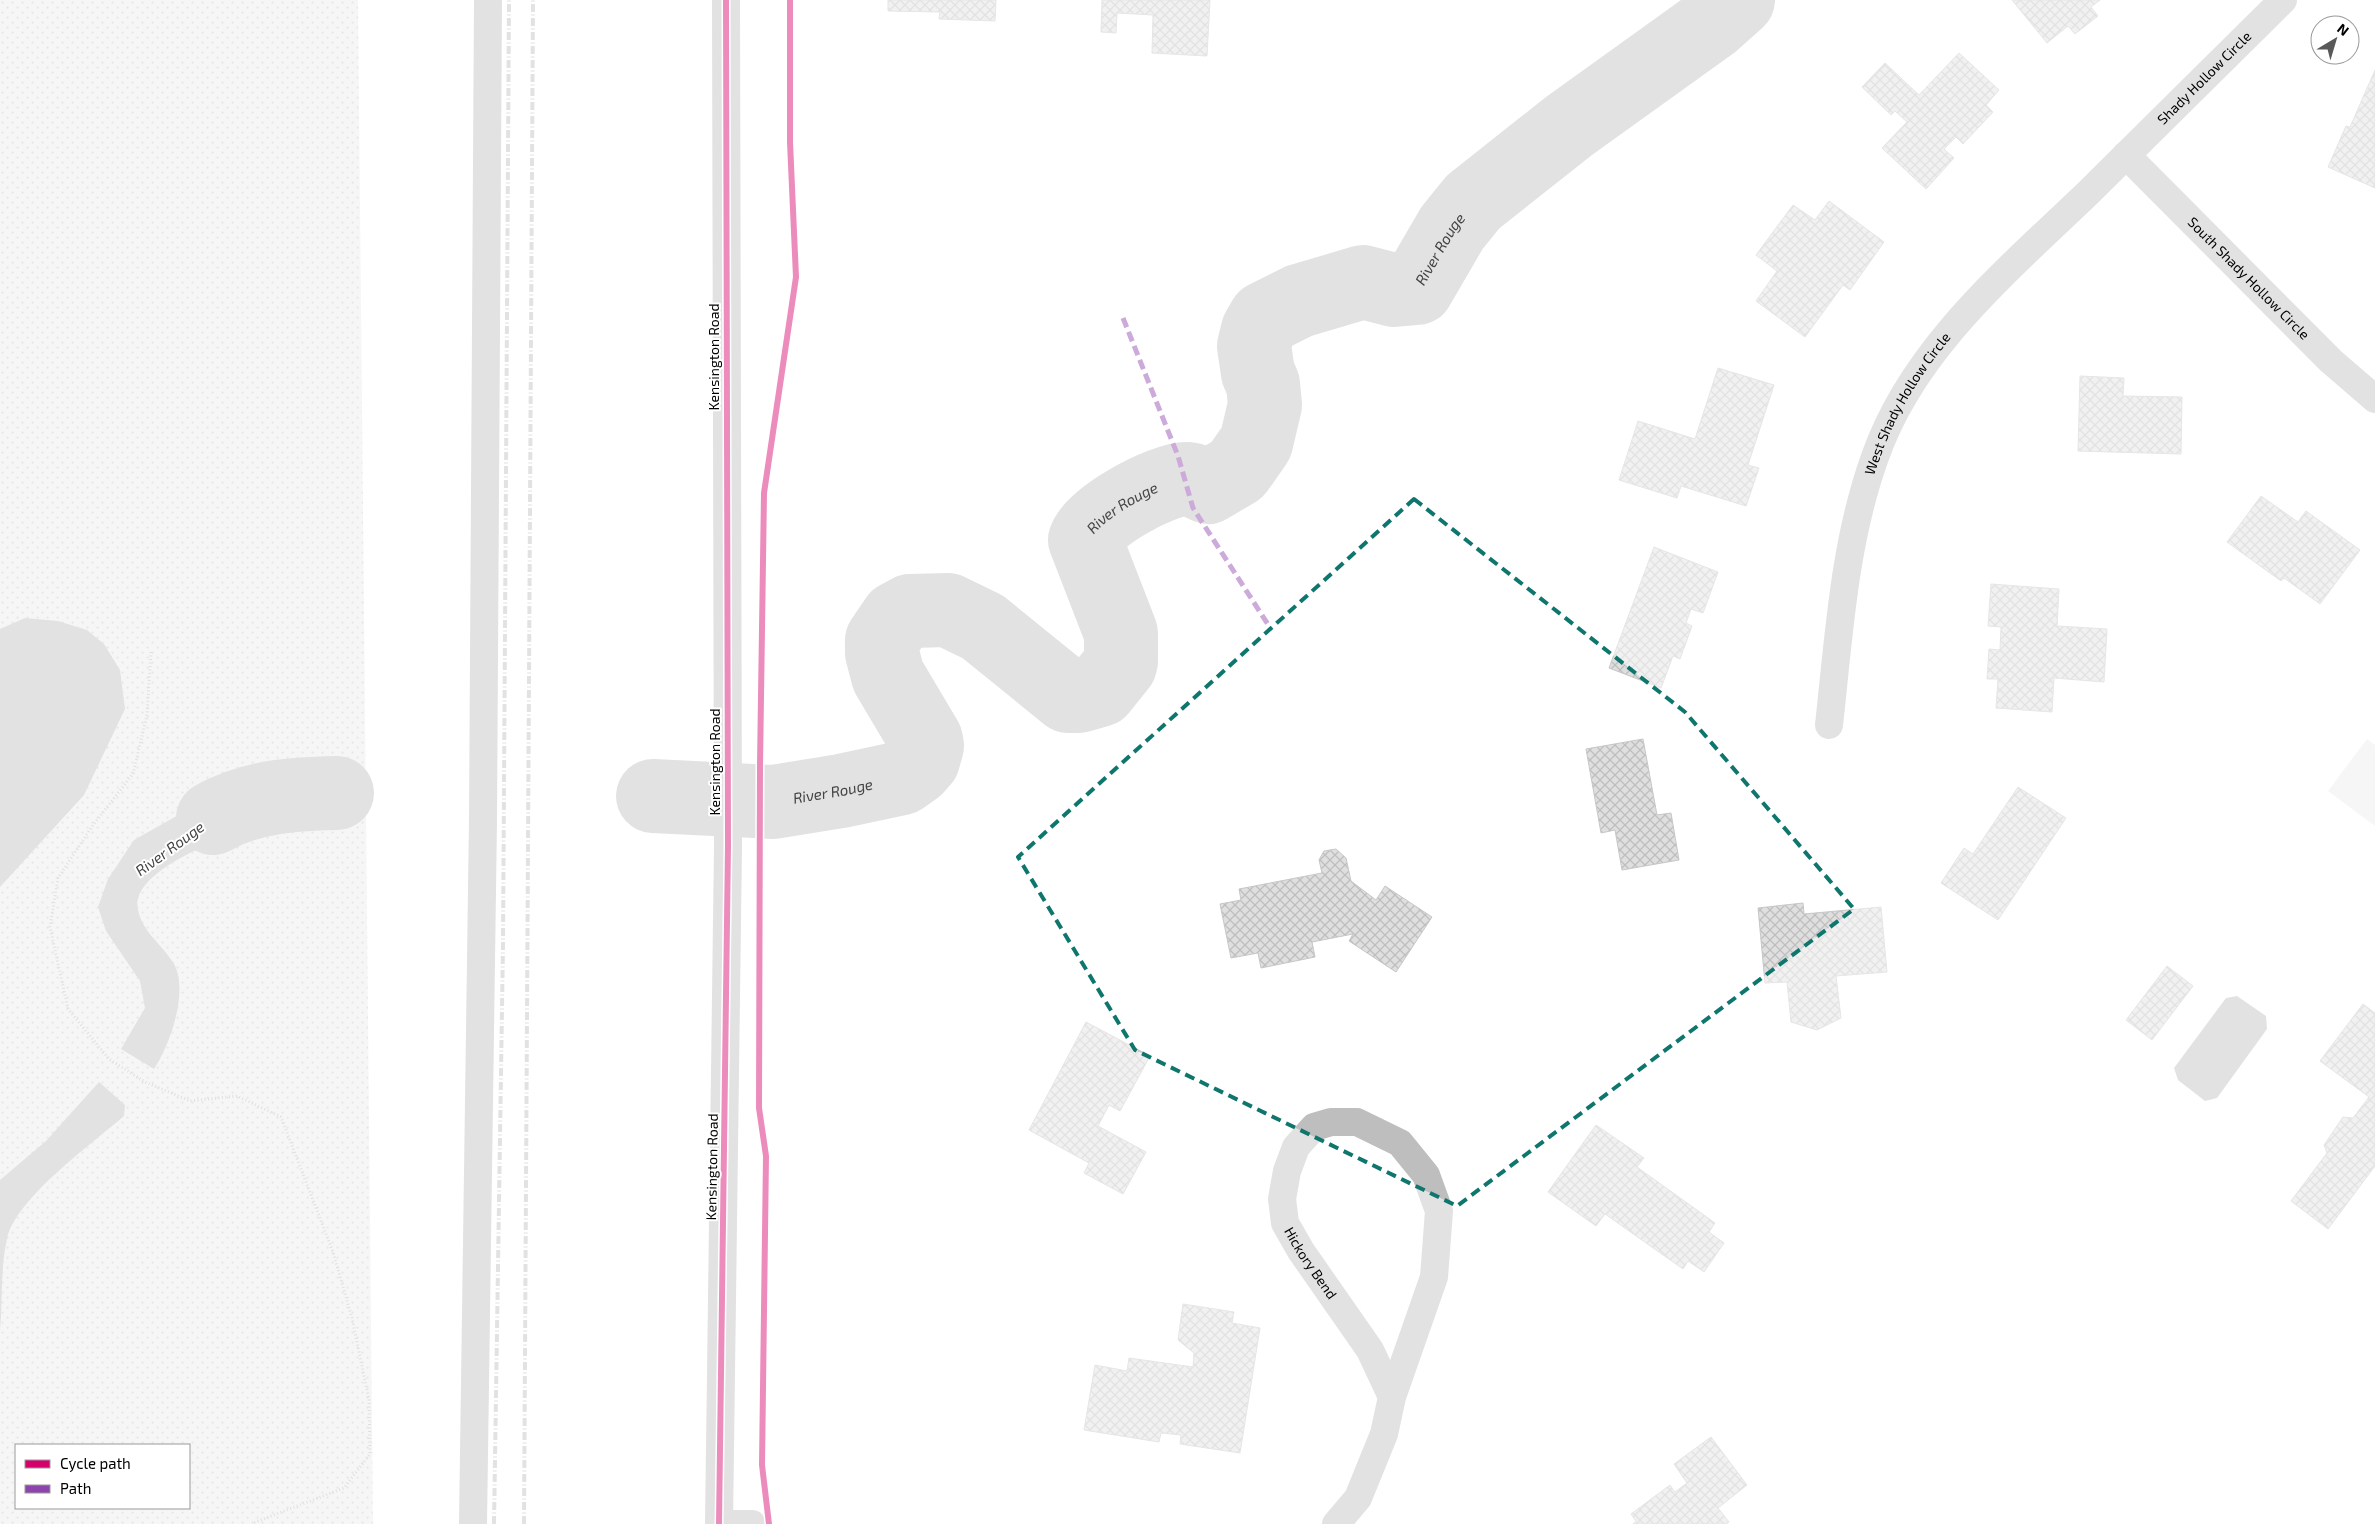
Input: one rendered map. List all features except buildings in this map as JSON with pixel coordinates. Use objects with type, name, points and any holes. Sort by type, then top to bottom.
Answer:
[{"type":"street","points":[[473,1524],[483,820],[488,0]]},
{"type":"street","name":"Kensington Road","points":[[720,1524],[728,846],[726,0]]},
{"type":"street","name":"Shady Hollow Circle","points":[[2126,155],[2283,0]]},
{"type":"street","name":"South Shady Hollow Circle","points":[[2126,155],[2331,361],[2375,398]]},
{"type":"street","name":"West Shady Hollow Circle","points":[[1829,725],[1844,583],[1853,536],[1875,457],[1895,410],[1917,373],[1941,340],[2126,155]]},
{"type":"street","name":"Hickory Bend","points":[[1336,1524],[1358,1498],[1384,1434],[1392,1397],[1434,1276],[1439,1211],[1426,1175],[1400,1143],[1357,1122],[1331,1122],[1314,1127],[1296,1147],[1286,1171],[1282,1199],[1285,1223],[1301,1251],[1370,1350],[1392,1397]]},
{"type":"street","points":[[720,1524],[752,1524]]},
{"type":"path","points":[[151,652],[147,715],[133,774],[93,825],[58,878],[50,927],[68,1009],[109,1059],[145,1082],[190,1101],[237,1096],[281,1117],[333,1252],[352,1318],[368,1400],[370,1454],[344,1488],[253,1523]]},
{"type":"highlighted area","points":[[1414,499],[1685,712],[1854,909],[1457,1206],[1135,1050],[1018,857]]},
{"type":"shaded area","points":[[0,0],[358,0],[373,1524],[0,1524]]},
{"type":"shaded area","points":[[2367,739],[2375,745],[2375,826],[2328,791]]},
{"type":"water","points":[[25,618],[58,621],[87,630],[104,644],[120,670],[125,709],[84,795],[0,887],[0,629]]},
{"type":"water","points":[[272,782],[312,784],[312,820],[264,821],[246,826],[170,864],[145,885],[139,897],[138,910],[144,925],[174,964],[178,975],[179,988],[176,1018],[166,1046],[154,1069],[121,1049],[145,1008],[140,981],[106,931],[98,907],[108,879],[134,840],[221,791]]},
{"type":"water","points":[[2237,996],[2266,1016],[2267,1029],[2217,1098],[2205,1101],[2178,1080],[2174,1068],[2226,998]]},
{"type":"water","points":[[99,1082],[125,1105],[124,1116],[75,1156],[39,1190],[13,1223],[7,1239],[3,1262],[0,1331],[0,1180],[46,1141]]},
{"type":"waterway","name":"River Rouge","points":[[653,796],[773,802],[841,791],[902,778],[916,768],[923,760],[927,746],[926,740],[888,676],[882,653],[882,640],[897,618],[910,611],[948,610],[983,627],[1068,696],[1079,696],[1100,690],[1120,665],[1121,633],[1085,540],[1101,520],[1145,492],[1186,479],[1194,480],[1208,487],[1237,470],[1256,443],[1265,405],[1263,384],[1258,373],[1254,346],[1258,330],[1265,318],[1299,301],[1363,282],[1394,290],[1417,288],[1452,228],[1473,202],[1569,126],[1711,24],[1738,0]]},
{"type":"waterway","name":"River Rouge","points":[[213,818],[243,805],[258,801],[305,794],[337,793]]},
{"type":"railway","points":[[494,1524],[503,945],[509,0]]},
{"type":"railway","points":[[524,1524],[533,0]]},
{"type":"marked path","points":[[1123,318],[1178,456],[1193,508],[1269,626]]},
{"type":"cycle path","points":[[719,1524],[728,846],[726,0]]},
{"type":"cycle path","points":[[769,1524],[762,1465],[766,1156],[759,1108],[760,765],[764,493],[796,277],[790,142],[790,0]]}]
